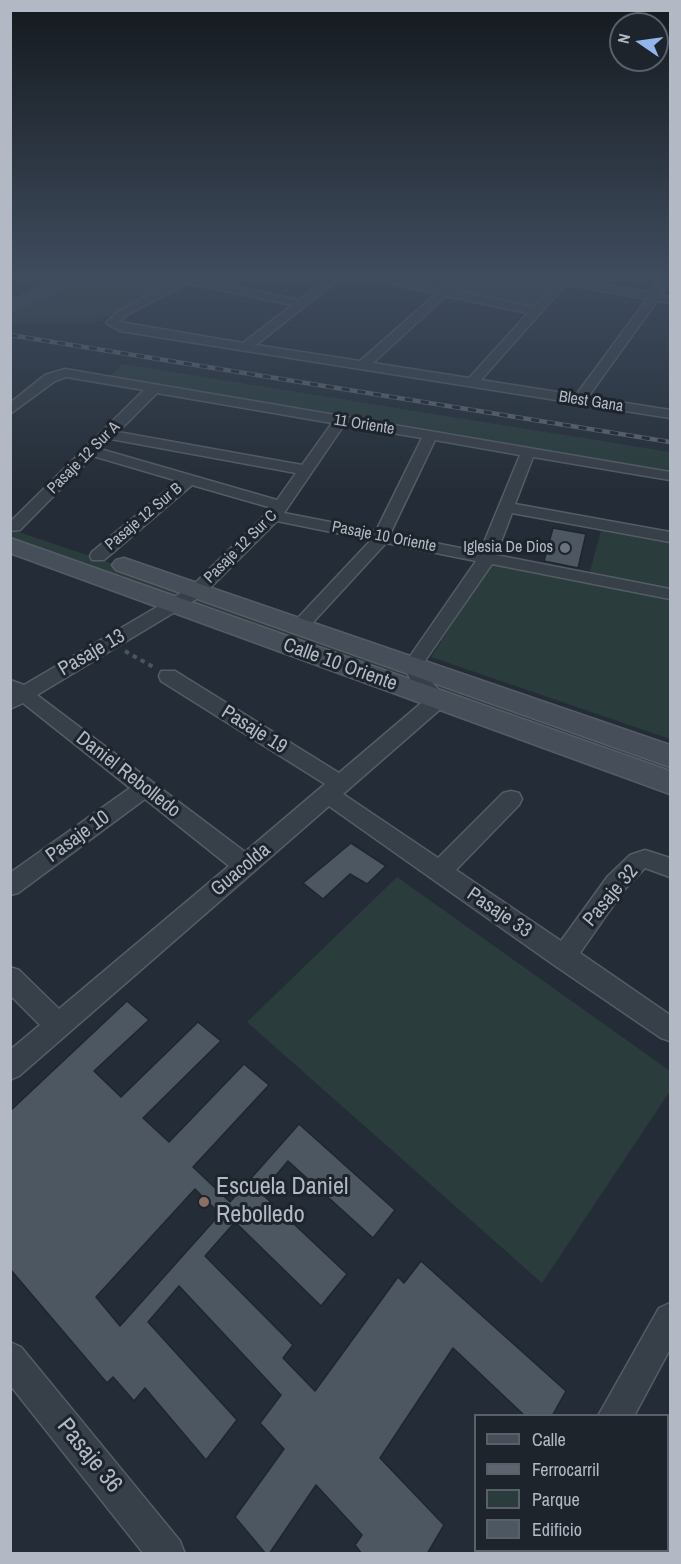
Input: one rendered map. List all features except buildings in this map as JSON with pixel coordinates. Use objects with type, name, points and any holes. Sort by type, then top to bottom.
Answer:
[{"type":"main road","name":"Calle 10 Oriente","points":[[12,533],[98,556],[670,756]]},
{"type":"main road","name":"Calle 10 Oriente","points":[[12,533],[172,604],[670,783]]},
{"type":"street","name":"Blest Gana","points":[[257,348],[670,414]]},
{"type":"street","points":[[363,365],[382,348]]},
{"type":"street","points":[[472,383],[503,348]]},
{"type":"street","points":[[579,400],[617,348]]},
{"type":"street","name":"11 Oriente","points":[[10,410],[57,374],[670,476]]},
{"type":"street","name":"Pasaje 12 Sur A","points":[[12,533],[153,389]]},
{"type":"street","name":"Pasaje 12 Sur C","points":[[172,604],[197,591],[278,511],[304,470],[340,421]]},
{"type":"street","points":[[108,434],[304,470]]},
{"type":"street","points":[[300,626],[373,550],[430,436]]},
{"type":"street","name":"Pasaje 10 Oriente","points":[[91,451],[190,479],[278,511],[381,536],[670,594]]},
{"type":"street","points":[[438,700],[420,681],[413,665],[477,577],[488,558],[528,452]]},
{"type":"street","name":"Pasaje 12 Sur B","points":[[98,556],[190,479]]},
{"type":"street","points":[[507,507],[670,537]]},
{"type":"street","name":"Pasaje 13","points":[[15,693],[172,604]]},
{"type":"street","name":"Pasaje 19","points":[[168,676],[335,789]]},
{"type":"street","name":"Daniel Rebolledo","points":[[15,693],[145,788],[246,866]]},
{"type":"street","name":"Guacolda","points":[[10,1067],[438,700]]},
{"type":"street","name":"Pasaje 10","points":[[15,876],[145,788]]},
{"type":"street","name":"Pasaje 33","points":[[335,789],[439,872],[670,1029]]},
{"type":"street","points":[[439,872],[511,799]]},
{"type":"street","name":"Pasaje 32","points":[[563,957],[616,883],[638,861],[645,858],[670,868]]},
{"type":"street","points":[[10,978],[58,1026]]},
{"type":"street","points":[[616,1414],[670,1318]]},
{"type":"street","name":"Pasaje 36","points":[[10,1358],[167,1554]]},
{"type":"path","points":[[108,642],[168,676]]},
{"type":"green space","points":[[123,364],[670,452],[670,471],[109,377]]},
{"type":"green space","points":[[10,529],[299,627],[670,759],[670,779],[11,541]]},
{"type":"green space","points":[[601,531],[670,543],[670,592],[589,575]]},
{"type":"green space","points":[[493,561],[670,599],[670,739],[431,657]]},
{"type":"green space","points":[[397,877],[670,1071],[670,1091],[542,1283],[247,1022]]},
{"type":"railway","points":[[90,348],[670,442]]},
{"type":"place","name":"Iglesia De Dios","points":[[565,548]]},
{"type":"place","name":"Escuela Daniel Rebolledo","points":[[204,1202]]}]
